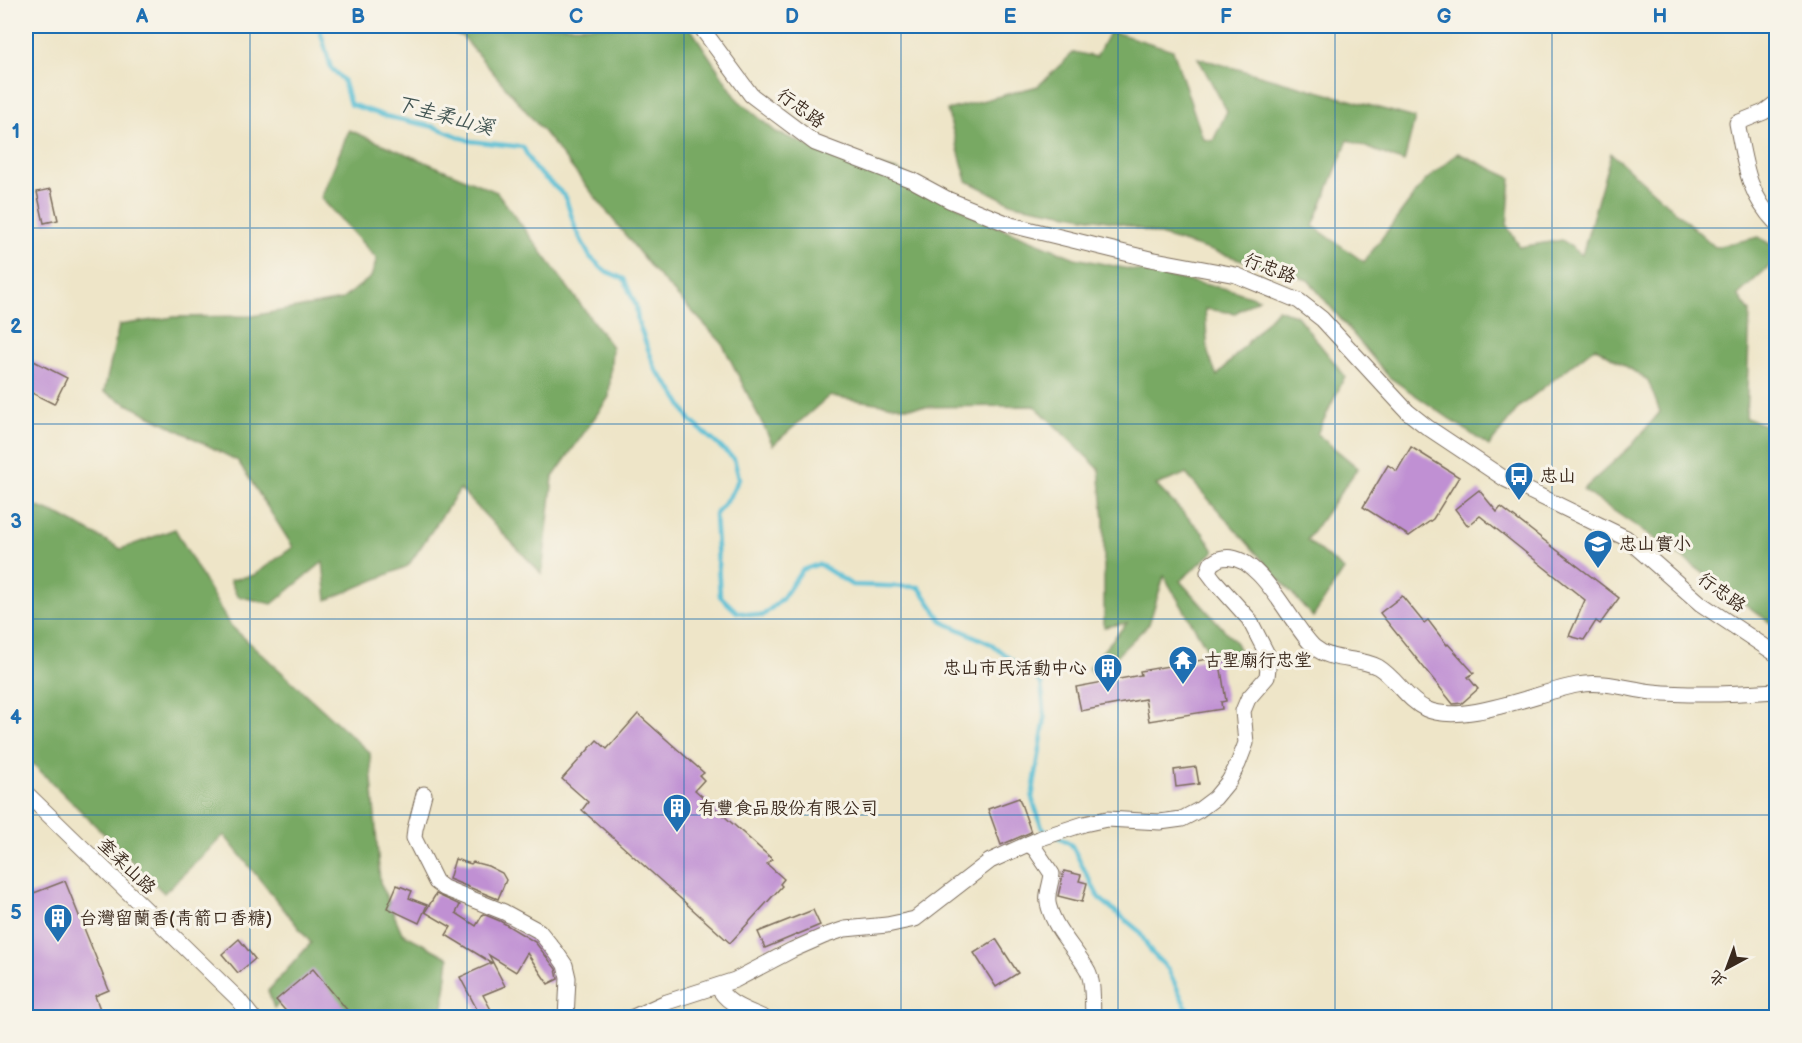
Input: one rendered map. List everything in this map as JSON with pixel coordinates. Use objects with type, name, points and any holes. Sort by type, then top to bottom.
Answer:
[{"type":"street","name":"行忠路","points":[[700,26],[752,95],[815,143],[912,180],[949,200],[1011,225],[1150,259],[1236,275],[1299,301],[1322,319],[1408,412],[1427,428],[1505,479],[1626,538],[1701,604],[1776,654]]},
{"type":"street","points":[[1776,103],[1764,112],[1737,123],[1749,183],[1763,210],[1776,223]]},
{"type":"street","points":[[631,1017],[664,1003],[735,980],[824,936],[845,929],[887,925],[915,919],[990,861],[1066,829],[1107,819],[1160,822],[1182,819],[1215,798],[1229,781],[1245,743],[1244,711],[1248,699],[1267,677],[1269,658],[1249,619],[1208,572],[1211,564],[1222,558],[1235,558],[1249,566],[1272,589],[1312,645],[1326,655],[1368,663],[1379,668],[1426,709],[1441,713],[1487,710],[1577,685],[1596,683],[1615,684],[1655,692],[1776,691]]},
{"type":"street","name":"奎柔山路","points":[[26,793],[238,999],[253,1017]]},
{"type":"street","points":[[424,794],[417,815],[414,838],[436,882],[444,888],[504,912],[539,932],[565,965],[568,978],[566,1017]]},
{"type":"street","points":[[1035,841],[1035,849],[1052,874],[1048,905],[1055,922],[1088,972],[1092,985],[1093,1017]]},
{"type":"street","points":[[718,986],[721,994],[728,1001],[764,1017]]},
{"type":"green space","points":[[422,26],[689,26],[738,100],[776,132],[809,146],[899,171],[979,219],[1075,258],[1232,290],[1259,299],[1235,313],[1205,309],[1208,353],[1217,376],[1278,309],[1297,316],[1345,376],[1317,434],[1358,468],[1307,540],[1344,570],[1313,617],[1186,474],[1156,485],[1203,533],[1214,551],[1180,581],[1236,643],[1246,663],[1212,657],[1164,576],[1149,624],[1095,677],[1088,668],[1127,623],[1104,627],[1104,519],[1099,469],[1035,406],[903,407],[829,396],[773,445],[722,343],[653,270],[543,131],[462,36]]},
{"type":"green space","points":[[1110,31],[1173,50],[1203,139],[1213,141],[1227,111],[1198,58],[1415,118],[1404,162],[1348,140],[1313,226],[1364,262],[1424,182],[1458,153],[1511,178],[1507,226],[1520,247],[1562,240],[1582,255],[1611,153],[1715,247],[1759,237],[1776,248],[1776,260],[1738,295],[1750,312],[1746,418],[1776,429],[1776,627],[1676,553],[1583,490],[1632,445],[1660,412],[1648,380],[1595,347],[1519,407],[1489,446],[1389,377],[1308,280],[1123,224],[1013,204],[967,181],[947,110],[1038,86],[1074,52],[1096,57]]},
{"type":"green space","points":[[349,130],[497,192],[612,347],[609,397],[553,477],[542,574],[460,489],[408,566],[327,600],[323,562],[272,604],[237,596],[230,580],[254,575],[293,547],[238,461],[104,392],[119,325],[174,317],[252,316],[341,300],[371,277],[377,259],[321,198]]},
{"type":"green space","points":[[26,502],[61,516],[121,549],[175,529],[229,624],[370,753],[380,882],[402,933],[449,958],[443,1008],[451,1017],[318,1017],[296,991],[274,1008],[268,991],[311,943],[224,835],[164,893],[26,757]]},
{"type":"building","points":[[51,189],[58,220],[44,223],[37,192]]},
{"type":"building","points":[[26,357],[67,378],[54,404],[26,390]]},
{"type":"building","points":[[1411,447],[1459,477],[1433,519],[1409,536],[1363,507],[1388,465],[1397,471]]},
{"type":"building","points":[[1479,490],[1497,512],[1501,507],[1619,598],[1600,624],[1596,621],[1584,640],[1569,636],[1585,600],[1480,516],[1468,526],[1455,509]]},
{"type":"building","points":[[1402,596],[1424,623],[1428,620],[1447,645],[1474,673],[1468,677],[1478,689],[1462,703],[1453,704],[1380,613]]},
{"type":"building","name":"古聖廟行忠堂","points":[[1219,657],[1226,701],[1221,702],[1222,709],[1149,721],[1145,699],[1081,711],[1076,687],[1141,675],[1140,671]]},
{"type":"building","name":"有豐食品股份有限公司","points":[[638,714],[704,773],[700,776],[704,780],[695,790],[772,859],[767,864],[784,879],[780,884],[782,886],[730,943],[582,810],[588,802],[562,779],[597,740],[607,749]]},
{"type":"building","points":[[1196,767],[1199,784],[1176,787],[1174,770]]},
{"type":"building","points":[[1019,798],[1031,832],[1001,845],[988,809]]},
{"type":"building","points":[[455,859],[488,866],[502,873],[506,880],[498,899],[449,879]]},
{"type":"building","points":[[1064,871],[1081,875],[1079,881],[1087,883],[1082,902],[1058,896]]},
{"type":"building","name":"台灣留蘭香(青箭口香糖)","points":[[65,881],[109,990],[95,996],[103,1017],[26,1017],[26,896]]},
{"type":"building","points":[[397,885],[412,891],[409,898],[427,905],[419,923],[387,908]]},
{"type":"building","points":[[436,894],[460,905],[456,913],[476,926],[483,914],[500,921],[535,942],[556,969],[558,979],[548,984],[527,953],[516,972],[489,955],[505,986],[483,995],[495,1017],[481,1017],[460,977],[492,963],[446,935],[451,927],[425,912]]},
{"type":"building","points":[[813,910],[820,925],[765,948],[758,932]]},
{"type":"building","points":[[239,939],[255,959],[238,973],[222,954]]},
{"type":"building","points":[[996,939],[1018,973],[996,987],[974,953]]},
{"type":"building","points":[[313,969],[353,1017],[291,1017],[276,1000]]},
{"type":"waterway","name":"下圭柔山溪","points":[[319,26],[331,68],[343,80],[350,104],[385,116],[435,127],[470,141],[523,147],[534,168],[565,196],[576,230],[590,257],[605,271],[624,279],[636,306],[638,322],[656,370],[671,388],[691,421],[734,459],[739,478],[732,493],[715,515],[720,596],[737,612],[762,616],[782,599],[802,570],[819,564],[852,585],[919,587],[943,622],[991,644],[1041,683],[1045,718],[1032,798],[1042,828],[1047,831]]},
{"type":"waterway","name":"下圭柔山溪","points":[[1057,836],[1071,844],[1099,898],[1139,931],[1151,952],[1168,969],[1193,1018]]},
{"type":"place","name":"忠山","points":[[1519,502]]},
{"type":"place","name":"忠山實小","points":[[1598,570]]},
{"type":"place","name":"古聖廟行忠堂","points":[[1183,686]]},
{"type":"place","name":"忠山市民活動中心","points":[[1108,694]]},
{"type":"place","name":"有豐食品股份有限公司","points":[[677,834]]},
{"type":"place","name":"台灣留蘭香(青箭口香糖)","points":[[58,944]]}]
